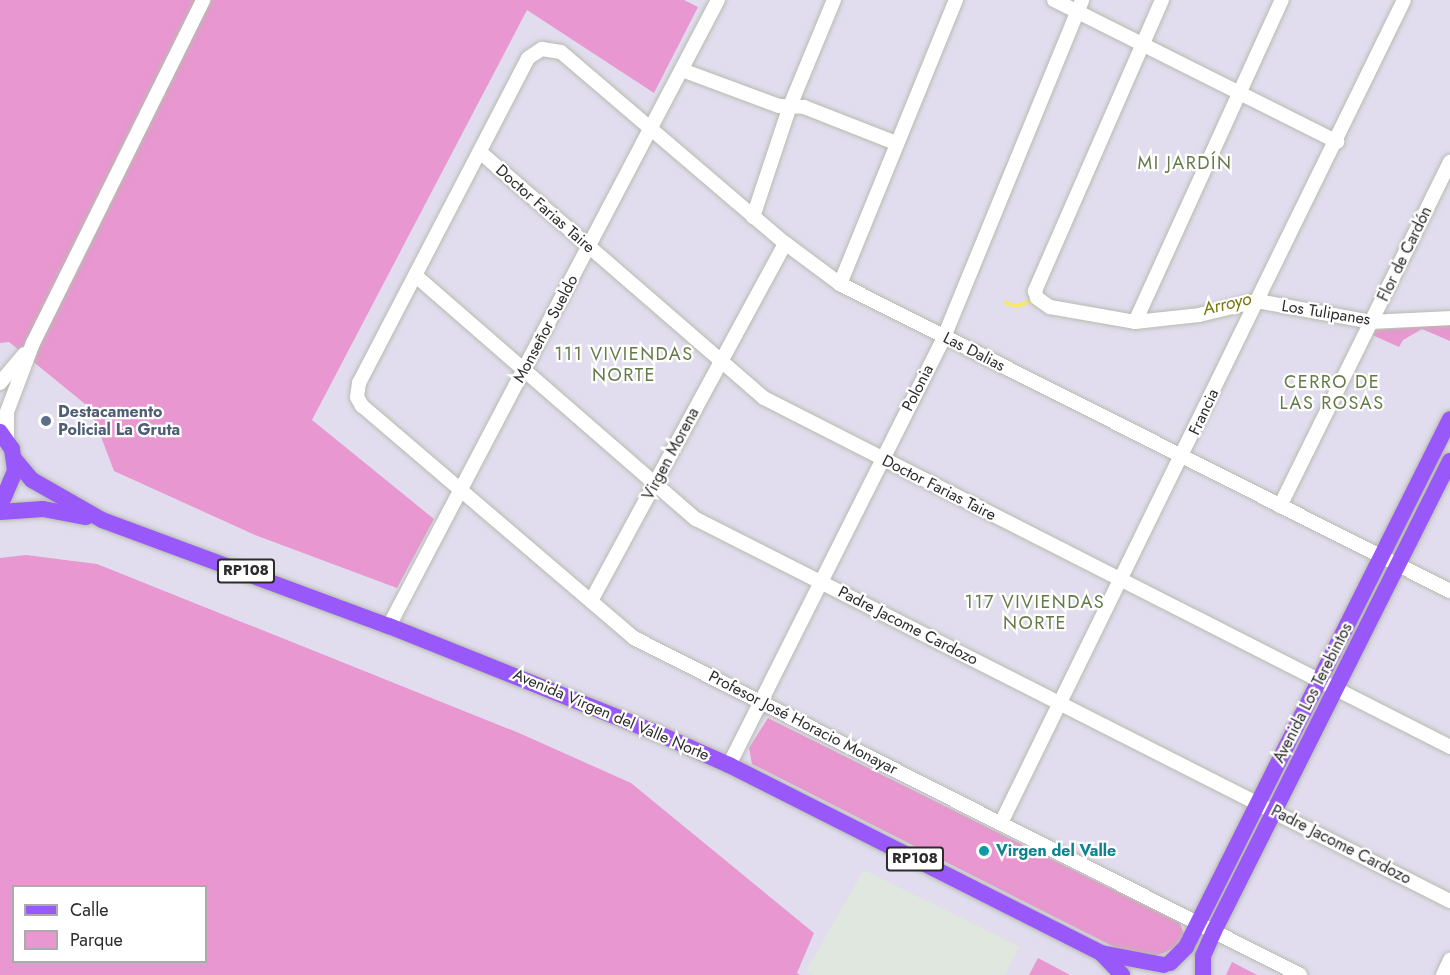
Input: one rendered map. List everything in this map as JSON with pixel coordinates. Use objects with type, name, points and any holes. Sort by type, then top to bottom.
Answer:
[{"type":"main road","name":"Avenida Los Terebintos","points":[[1162,967],[1186,947],[1382,557],[1446,438],[1450,419]]},
{"type":"main road","name":"RP108","points":[[4,436],[15,460]]},
{"type":"main road","points":[[0,506],[10,489],[15,460]]},
{"type":"main road","name":"Avenida Virgen del Valle Norte","points":[[15,460],[32,480],[102,520],[389,626],[729,765],[1101,953],[1162,967]]},
{"type":"main road","name":"Avenida Los Terebintos","points":[[1201,975],[1203,956],[1214,931],[1450,461]]},
{"type":"main road","name":"Avenida Virgen del Valle Norte","points":[[0,512],[43,510],[102,520]]},
{"type":"main road","name":"Avenida Virgen del Valle Norte","points":[[1101,953],[1122,975]]},
{"type":"main road","name":"RP108","points":[[1162,967],[1189,966],[1201,975]]},
{"type":"street","points":[[4,436],[7,411],[33,343],[203,0]]},
{"type":"street","name":"Monseñor Sueldo","points":[[389,626],[590,248],[718,0]]},
{"type":"street","points":[[753,217],[790,106],[834,0]]},
{"type":"street","points":[[840,284],[956,0]]},
{"type":"street","points":[[1054,0],[1080,6],[1142,43],[1337,142]]},
{"type":"street","points":[[1142,43],[1162,0]]},
{"type":"street","points":[[1135,322],[1282,0]]},
{"type":"street","name":"Francia","points":[[1001,824],[1337,142],[1404,0]]},
{"type":"street","name":"Polonia","points":[[729,765],[944,337],[1080,6]]},
{"type":"street","name":"Los Tulipanes","points":[[1142,43],[1035,291],[1037,298],[1050,307],[1135,322],[1199,315],[1257,301],[1371,322],[1450,318]]},
{"type":"street","name":"Las Dalias","points":[[480,152],[528,58],[542,49],[561,52],[784,243],[840,284],[1450,591]]},
{"type":"street","points":[[682,70],[779,106],[804,107],[896,143]]},
{"type":"street","points":[[416,276],[480,152]]},
{"type":"street","name":"Doctor Farias Taire","points":[[480,152],[764,398],[1450,747]]},
{"type":"street","name":"Flor de Cardón","points":[[1280,506],[1450,162]]},
{"type":"street","name":"Virgen Morena","points":[[591,601],[784,243]]},
{"type":"street","name":"Padre Jacome Cardozo","points":[[416,276],[696,519],[1450,901]]},
{"type":"street","name":"Profesor José Horacio Monayar","points":[[416,276],[359,383],[357,397],[362,406],[634,638],[1300,975]]},
{"type":"street","points":[[0,383],[33,343]]},
{"type":"street","points":[[1443,975],[1450,960]]},
{"type":"shaded area","points":[[864,870],[1019,947],[1005,975],[813,975],[806,971]]},
{"type":"green space","points":[[0,0],[684,0],[698,7],[654,93],[527,10],[312,420],[434,519],[397,588],[255,535],[114,471],[90,408],[9,342],[0,343]]},
{"type":"green space","points":[[1450,325],[1450,341],[1422,329],[1403,340],[1399,347],[1370,334],[1373,330]]},
{"type":"green space","points":[[26,555],[97,564],[519,733],[631,783],[814,933],[797,973],[800,975],[0,975],[0,558]]},
{"type":"green space","points":[[768,718],[1180,923],[1184,934],[1178,945],[1164,953],[1149,957],[1124,952],[752,764],[749,748]]},
{"type":"green space","points":[[1038,958],[1070,975],[1029,975]]},
{"type":"green space","points":[[1232,962],[1257,975],[1226,975]]},
{"type":"waterway","name":"Arroyo","points":[[1006,303],[1017,306],[1034,300]]},
{"type":"place","name":"Destacamento Policial La Gruta","points":[[46,421]]},
{"type":"place","name":"Virgen del Valle","points":[[984,851]]},
{"type":"district","name":"MI JARDÍN","points":[[1185,163]]},
{"type":"district","name":"111 VIVIENDAS NORTE","points":[[624,365]]},
{"type":"district","name":"CERRO DE LAS ROSAS","points":[[1332,394]]},
{"type":"district","name":"117 VIVIENDAS NORTE","points":[[1035,613]]}]
